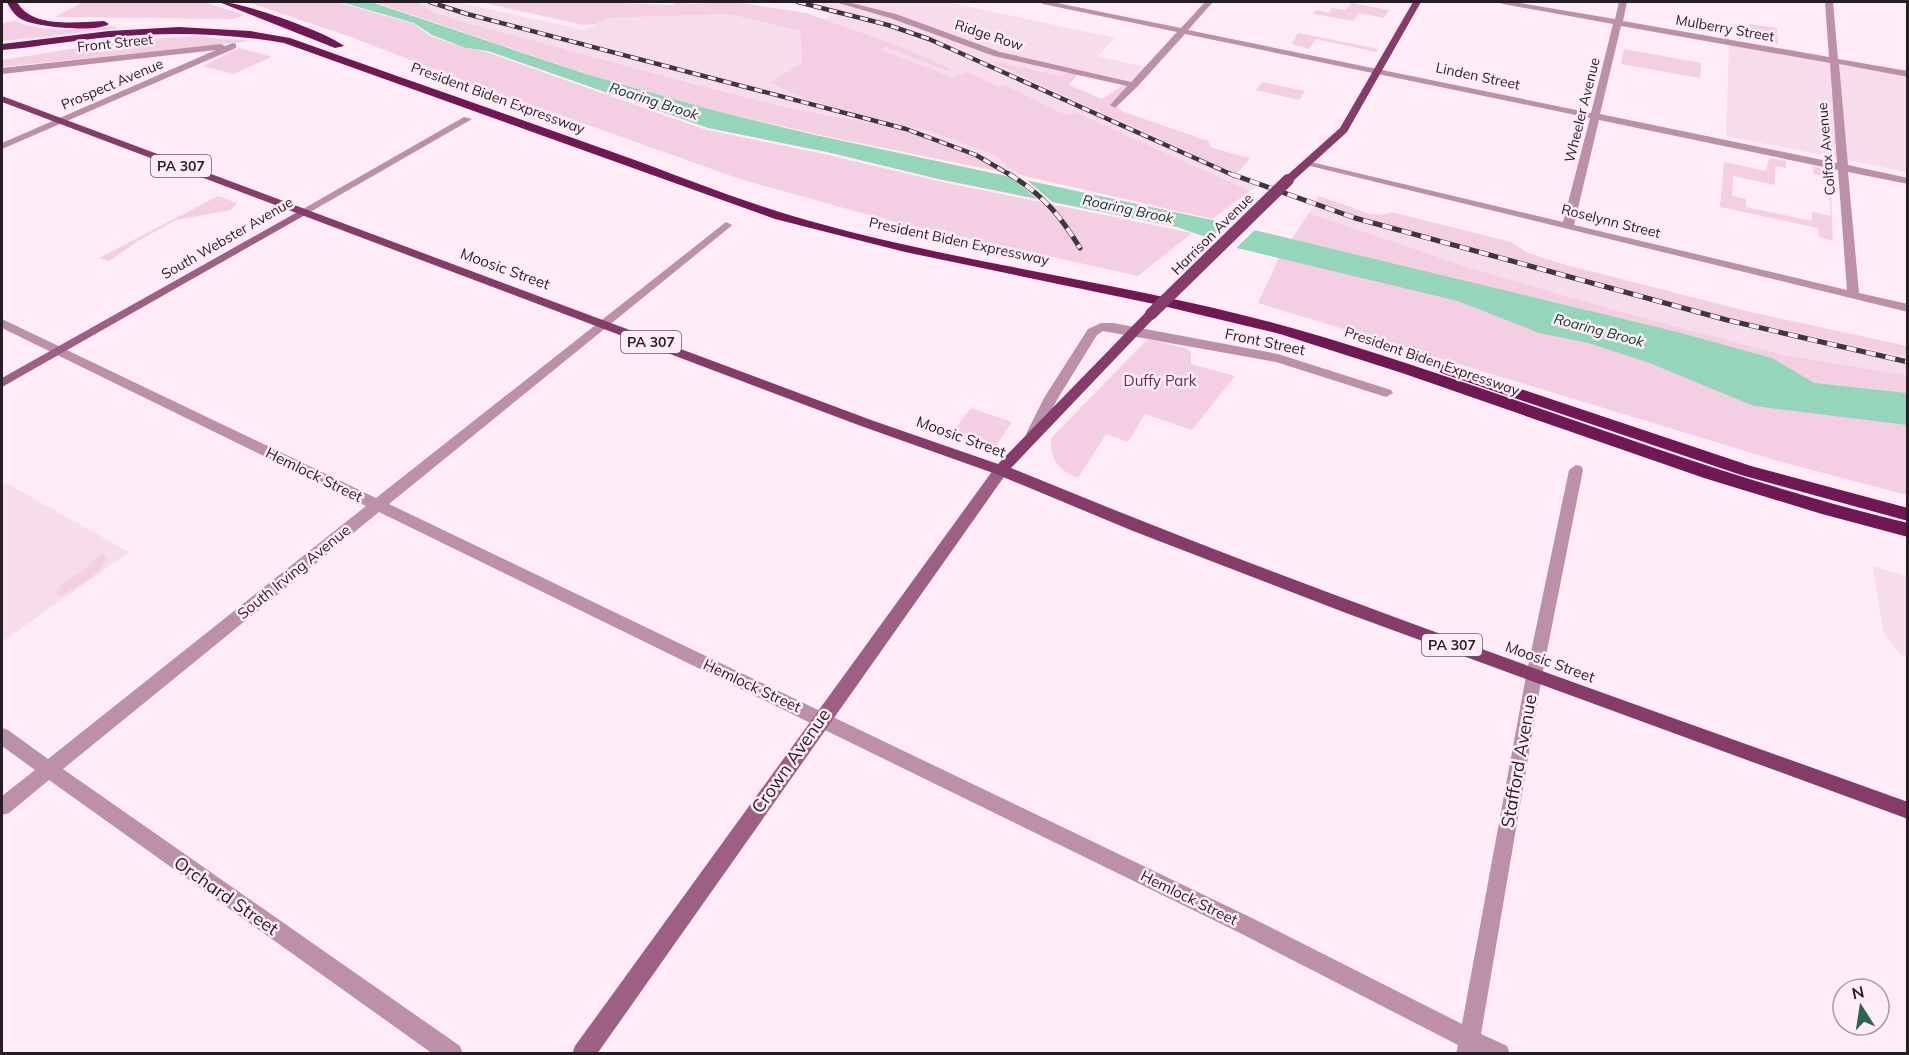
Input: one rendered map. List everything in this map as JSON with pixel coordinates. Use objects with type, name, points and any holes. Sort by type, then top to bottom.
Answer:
[{"type":"highway","name":"President Biden Expressway","points":[[12,2],[20,14],[39,21],[73,24],[188,22],[233,24],[298,34],[719,186],[779,205],[943,247],[1192,296],[1303,324],[1420,360],[1747,471],[1908,515]]},
{"type":"highway","points":[[224,2],[297,28],[348,51]]},
{"type":"highway","name":"President Biden Expressway","points":[[2,47],[143,30],[210,30],[255,34],[312,48],[780,216],[842,233],[1123,292],[1285,331],[1401,367],[1771,494],[1908,530]]},
{"type":"highway","points":[[2,56],[146,35],[200,32],[255,34]]},
{"type":"main road","name":"Harrison Avenue","points":[[1000,470],[1151,314],[1288,180],[1344,130],[1417,2]]},
{"type":"main road","name":"Moosic Street","points":[[2,99],[301,213],[1000,470],[1138,527],[1534,676],[1908,811]]},
{"type":"main road","name":"South Webster Avenue","points":[[2,383],[301,213]]},
{"type":"main road","name":"Crown Avenue","points":[[583,1053],[1000,470]]},
{"type":"street","name":"Ridge Row","points":[[839,2],[893,16],[998,54],[1134,85]]},
{"type":"street","name":"Linden Street","points":[[1043,2],[1908,181]]},
{"type":"street","points":[[1115,105],[1209,2]]},
{"type":"street","name":"Mulberry Street","points":[[1503,2],[1908,74]]},
{"type":"street","name":"Wheeler Avenue","points":[[1568,225],[1623,2]]},
{"type":"street","name":"Colfax Avenue","points":[[1829,2],[1853,294]]},
{"type":"street","name":"Front Street","points":[[2,71],[233,46]]},
{"type":"street","name":"Prospect Avenue","points":[[2,146],[233,46]]},
{"type":"street","name":"South Webster Avenue","points":[[301,213],[468,119]]},
{"type":"street","name":"Roselynn Street","points":[[1307,164],[1908,308]]},
{"type":"street","name":"South Irving Avenue","points":[[2,807],[726,225]]},
{"type":"street","name":"Hemlock Street","points":[[2,324],[1247,926],[1468,1046],[1499,1053]]},
{"type":"street","name":"Front Street","points":[[1033,434],[1051,398],[1092,332],[1107,327],[1278,358],[1386,393]]},
{"type":"street","name":"Stafford Avenue","points":[[1468,1046],[1534,676],[1575,470]]},
{"type":"street","name":"Orchard Street","points":[[2,736],[170,857],[452,1053]]},
{"type":"shaded area","points":[[416,2],[456,2],[585,30],[608,18],[728,14],[800,31],[802,61],[771,84],[801,97],[856,114],[932,132],[992,154],[1062,210],[1053,213],[1007,174],[983,159],[909,131],[768,103],[467,23],[437,14]]},
{"type":"shaded area","points":[[824,2],[947,2],[1115,38],[1098,56],[1144,67],[1127,85],[1067,72],[1062,76],[993,62],[1260,184],[1250,191],[1075,112],[1014,140],[833,72],[892,44],[824,20],[831,15],[821,10],[821,4]]},
{"type":"shaded area","points":[[1729,45],[1907,76],[1907,172],[1726,136]]},
{"type":"shaded area","points":[[1315,203],[1721,316],[1907,357],[1907,375],[1785,355],[1473,269],[1309,213]]},
{"type":"shaded area","points":[[6,483],[129,552],[2,642],[2,486]]},
{"type":"shaded area","points":[[1873,566],[1907,576],[1907,656],[1900,655],[1883,631]]},
{"type":"green space","points":[[83,2],[204,2],[244,15],[234,19],[55,17]]},
{"type":"green space","points":[[247,2],[337,2],[414,24],[430,36],[486,52],[703,129],[938,181],[1192,233],[1138,276],[887,220],[740,179],[473,84],[351,37]]},
{"type":"green space","points":[[374,2],[416,2],[437,14],[467,23],[690,83],[795,109],[917,134],[975,156],[1002,172],[716,111],[587,74]]},
{"type":"green space","points":[[480,2],[672,5],[675,2],[690,4],[734,2],[806,13],[893,44],[956,71],[946,70],[885,47],[881,50],[951,79],[967,72],[999,87],[1004,85],[1066,115],[1075,112],[1250,191],[1212,219],[1020,175],[992,154],[932,132],[856,114],[801,97],[770,83],[802,62],[800,31],[728,14],[608,18],[596,24],[583,25]]},
{"type":"green space","points":[[1351,3],[1389,10],[1384,18],[1359,13],[1353,21],[1313,14],[1316,10],[1329,13],[1332,8],[1346,10]]},
{"type":"green space","points":[[16,21],[52,29],[116,26],[115,29],[2,41],[2,23]]},
{"type":"green space","points":[[1749,24],[1777,28],[1778,44],[1748,39]]},
{"type":"green space","points":[[1298,33],[1378,49],[1376,52],[1316,39],[1309,49],[1291,44]]},
{"type":"green space","points":[[194,36],[252,41],[2,67],[2,60],[121,41]]},
{"type":"green space","points":[[239,48],[272,57],[233,74],[203,66]]},
{"type":"green space","points":[[1624,49],[1701,63],[1700,78],[1621,64]]},
{"type":"green space","points":[[990,61],[1062,76],[1067,72],[1078,74],[1069,85],[1102,99],[1127,85],[1111,104],[1124,112],[1208,141],[1212,148],[1250,158],[1237,174]]},
{"type":"green space","points":[[1262,82],[1305,91],[1299,100],[1256,90]]},
{"type":"green space","points":[[1769,158],[1786,161],[1786,168],[1775,166],[1775,185],[1733,176],[1732,196],[1746,199],[1746,207],[1812,221],[1812,212],[1831,216],[1828,177],[1814,174],[1813,167],[1830,170],[1833,241],[1819,237],[1818,228],[1720,207],[1724,162],[1766,171]]},
{"type":"green space","points":[[218,196],[237,203],[231,210],[176,220],[138,241],[109,261],[99,258]]},
{"type":"green space","points":[[1319,196],[1370,214],[1383,215],[1391,212],[1511,242],[1528,253],[1559,263],[1746,311],[1907,346],[1907,357],[1721,316],[1366,219],[1315,203]]},
{"type":"green space","points":[[1309,213],[1473,269],[1626,313],[1785,355],[1907,375],[1907,495],[1778,461],[1258,303],[1278,260]]},
{"type":"green space","name":"Duffy Park","points":[[1148,339],[1187,349],[1191,352],[1191,364],[1235,376],[1192,430],[1145,414],[1128,442],[1106,434],[1078,478],[1065,472],[1053,457],[1052,437]]},
{"type":"green space","points":[[971,408],[1012,422],[995,447],[984,447],[951,434]]},
{"type":"green space","points":[[102,553],[106,557],[104,563],[95,574],[62,596],[54,592],[62,587],[60,585],[82,571]]},
{"type":"water","name":"Roaring Brook","points":[[341,2],[371,2],[586,74],[716,111],[815,135],[1221,222],[1677,332],[1772,358],[1814,383],[1907,393],[1907,425],[1754,406],[1647,362],[1588,343],[1539,333],[1458,301],[1237,248],[1177,227],[938,179],[827,152],[708,128],[488,51],[466,48],[432,35],[414,23]]},
{"type":"pier","points":[[1007,174],[1021,175],[1057,206],[1042,203]]},
{"type":"pier","points":[[1229,221],[1257,228],[1234,250],[1208,241]]},
{"type":"railway","points":[[430,2],[467,14],[906,129],[976,155],[1011,176]]},
{"type":"railway","points":[[798,2],[888,25],[929,39],[1235,176]]},
{"type":"railway","points":[[1231,174],[1355,218],[1727,320],[1908,362]]},
{"type":"railway","points":[[1011,176],[1050,206],[1080,248]]}]
